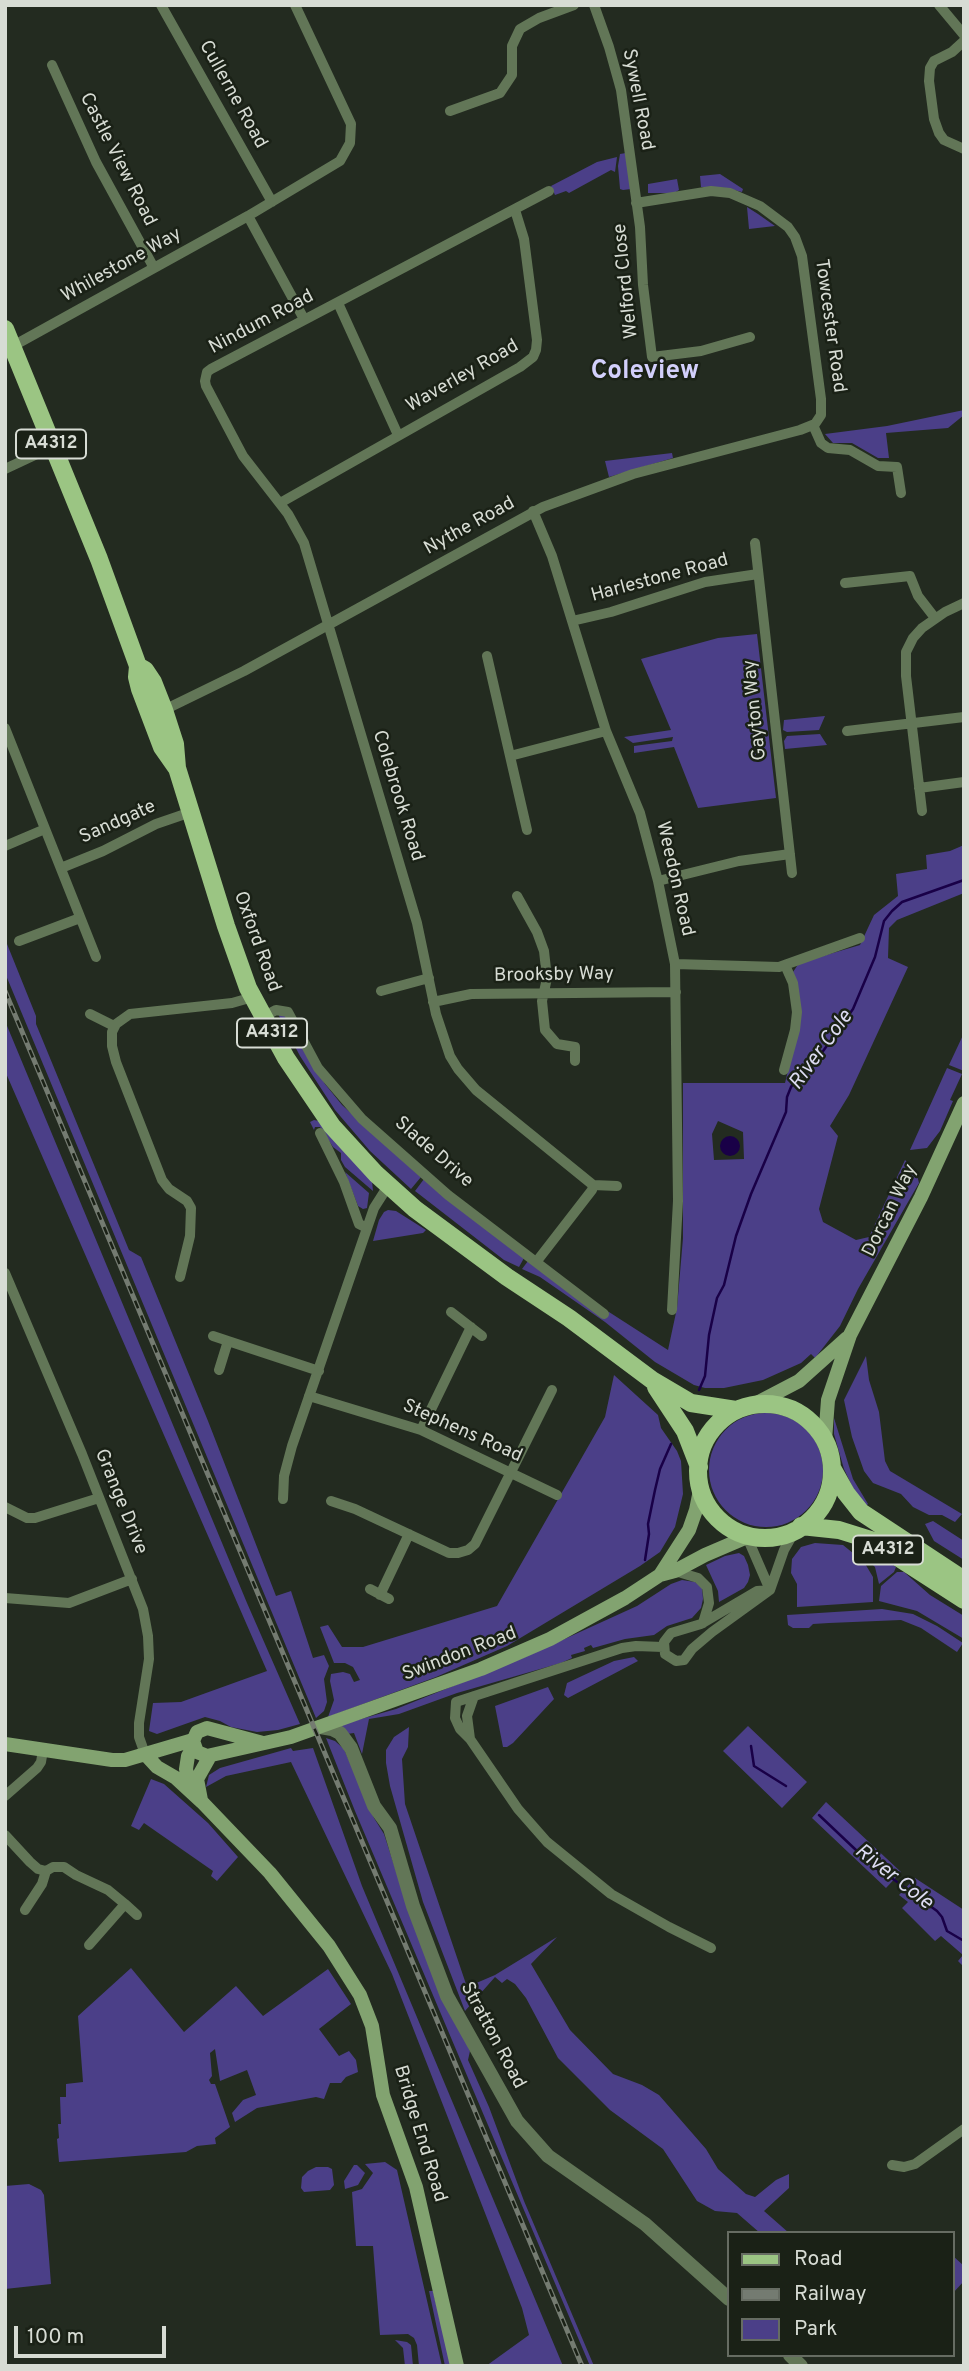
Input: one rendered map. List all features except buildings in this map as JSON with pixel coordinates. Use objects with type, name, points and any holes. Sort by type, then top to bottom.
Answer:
[{"type":"main road","name":"Oxford Road","points":[[5,329],[90,538],[138,666],[140,689],[157,713],[162,747],[177,768],[229,935],[253,997],[262,1017],[311,1097],[351,1149],[388,1186]]},
{"type":"main road","name":"Dorcan Way","points":[[825,1440],[828,1401],[850,1335],[921,1197],[964,1103]]},
{"type":"main road","name":"A4312","points":[[388,1186],[469,1250],[569,1318],[652,1380],[691,1403],[736,1410]]},
{"type":"main road","name":"Dorcan Way","points":[[755,1404],[799,1381],[850,1335]]},
{"type":"main road","name":"A4312","points":[[652,1380],[685,1431],[699,1467]]},
{"type":"main road","name":"A4312","points":[[755,1404],[777,1404],[797,1411],[814,1424],[825,1440],[831,1456],[830,1486],[824,1502],[814,1516],[798,1528],[777,1535],[747,1537],[717,1519],[705,1503],[700,1490],[699,1467],[702,1450],[723,1419],[736,1410],[755,1404]]},
{"type":"main road","name":"A4312","points":[[832,1468],[861,1512],[964,1580]]},
{"type":"main road","name":"Swindon Road","points":[[660,1575],[689,1530],[700,1490]]},
{"type":"main road","name":"A4312","points":[[798,1528],[839,1530],[871,1540],[964,1600]]},
{"type":"main road","name":"Swindon Road","points":[[212,1755],[293,1736],[504,1660],[609,1608],[660,1575],[675,1571],[747,1537]]},
{"type":"main road","points":[[190,1791],[186,1769],[188,1757],[196,1733],[207,1728],[215,1731],[221,1742],[219,1749],[197,1779],[201,1802]]},
{"type":"main road","name":"Swindon Road","points":[[215,1731],[263,1743]]},
{"type":"main road","points":[[5,1744],[125,1760],[193,1743]]},
{"type":"main road","points":[[193,1743],[200,1754],[212,1755]]},
{"type":"main road","name":"Bridge End Road","points":[[145,1754],[157,1767],[190,1791],[248,1849],[336,1957],[364,2003],[372,2026],[383,2095],[416,2187],[457,2366]]},
{"type":"street","name":"Cullerne Road","points":[[161,5],[272,202]]},
{"type":"street","name":"Whilestone Way","points":[[13,346],[333,167],[348,149],[351,124],[295,5]]},
{"type":"street","points":[[450,111],[500,93],[511,76],[512,46],[520,29],[538,18],[574,5]]},
{"type":"street","name":"Sywell Road","points":[[594,5],[618,77],[636,203]]},
{"type":"street","points":[[939,5],[964,35]]},
{"type":"street","points":[[964,41],[952,52],[934,61],[930,68],[929,81],[932,111],[939,133],[944,140],[964,149]]},
{"type":"street","name":"Castle View Road","points":[[52,65],[96,162],[154,268]]},
{"type":"street","name":"Nindum Road","points":[[327,626],[304,543],[280,503],[243,456],[206,386],[206,376],[211,369],[549,191]]},
{"type":"street","name":"Towcester Road","points":[[636,203],[712,191],[730,193],[760,206],[788,228],[795,237],[802,256],[821,399],[821,415],[813,425]]},
{"type":"street","name":"Welford Close","points":[[636,203],[652,357]]},
{"type":"street","name":"Waverley Road","points":[[280,503],[520,367],[535,354],[537,340],[524,239],[515,210]]},
{"type":"street","points":[[248,216],[304,319]]},
{"type":"street","points":[[338,303],[398,435]]},
{"type":"street","name":"Welford Close","points":[[638,358],[701,351],[750,337]]},
{"type":"street","points":[[813,425],[821,443],[828,448],[850,450],[878,466],[897,467],[901,493]]},
{"type":"street","name":"Nythe Road","points":[[157,713],[327,626],[533,512],[620,478],[813,425]]},
{"type":"street","points":[[5,469],[52,447]]},
{"type":"street","name":"Weedon Road","points":[[533,512],[552,556],[606,731],[640,813],[658,881],[675,964],[678,1201],[669,1273],[672,1310]]},
{"type":"street","name":"Gayton Way","points":[[755,543],[792,873]]},
{"type":"street","name":"Harlestone Road","points":[[572,621],[611,612],[705,582],[758,574]]},
{"type":"street","points":[[845,583],[910,576],[918,596],[935,618]]},
{"type":"street","points":[[922,811],[906,676],[906,652],[913,638],[935,618],[964,603]]},
{"type":"street","name":"Colebrook Road","points":[[327,626],[411,904],[444,1044],[467,1081],[593,1185]]},
{"type":"street","points":[[487,656],[527,830]]},
{"type":"street","points":[[847,731],[964,717]]},
{"type":"street","points":[[5,728],[96,957]]},
{"type":"street","points":[[510,756],[606,731]]},
{"type":"street","points":[[919,788],[964,782]]},
{"type":"street","name":"Sandgate","points":[[61,868],[103,851],[156,824],[191,812]]},
{"type":"street","points":[[5,846],[45,829]]},
{"type":"street","points":[[658,881],[739,862],[790,855]]},
{"type":"street","points":[[517,896],[542,943],[546,969],[542,1001],[545,1030],[557,1044],[575,1047],[575,1061]]},
{"type":"street","points":[[19,941],[80,918]]},
{"type":"street","points":[[675,964],[766,968],[785,965],[860,938]]},
{"type":"street","points":[[783,1070],[795,1030],[797,1012],[793,984],[785,965]]},
{"type":"street","points":[[381,991],[429,978]]},
{"type":"street","name":"Brooksby Way","points":[[433,1002],[471,994],[676,992]]},
{"type":"street","points":[[180,1277],[190,1236],[192,1211],[187,1201],[162,1180],[112,1046],[114,1026],[130,1014],[232,1003],[253,997]]},
{"type":"street","name":"Slade Drive","points":[[262,1017],[279,1009],[288,1012],[318,1068],[362,1119],[436,1185],[604,1314]]},
{"type":"street","points":[[90,1014],[114,1026]]},
{"type":"street","points":[[320,1133],[344,1182],[359,1224],[367,1227]]},
{"type":"street","points":[[537,1262],[592,1190],[593,1185],[617,1186]]},
{"type":"street","points":[[284,1499],[287,1462],[367,1227],[374,1208],[388,1186]]},
{"type":"street","name":"Grange Drive","points":[[5,1273],[143,1609],[149,1659],[139,1737],[145,1754]]},
{"type":"street","points":[[451,1312],[482,1336]]},
{"type":"street","points":[[421,1430],[471,1327]]},
{"type":"street","points":[[214,1336],[319,1371]]},
{"type":"street","points":[[219,1370],[228,1341]]},
{"type":"street","points":[[331,1501],[355,1509],[449,1553],[468,1550],[475,1544],[552,1390]]},
{"type":"street","name":"Stephens Road","points":[[309,1396],[421,1430],[557,1495]]},
{"type":"street","points":[[5,1507],[27,1518],[35,1518],[99,1498]]},
{"type":"street","points":[[770,1590],[752,1593],[703,1623],[668,1636],[663,1647],[668,1658],[684,1660],[692,1649],[718,1627],[757,1602],[770,1590],[784,1550],[798,1528]]},
{"type":"street","points":[[379,1594],[409,1534]]},
{"type":"street","points":[[747,1537],[770,1590]]},
{"type":"street","points":[[675,1571],[698,1578],[707,1587],[709,1603],[703,1623]]},
{"type":"street","points":[[5,1598],[69,1603],[132,1579]]},
{"type":"street","points":[[679,1632],[688,1636],[692,1649]]},
{"type":"street","points":[[663,1647],[622,1648],[456,1702],[457,1724],[518,1809],[547,1842],[611,1894],[711,1948]]},
{"type":"street","points":[[470,1739],[467,1716],[474,1696]]},
{"type":"street","name":"Stratton Road","points":[[320,1727],[337,1731],[348,1741],[374,1806],[390,1828],[414,1906],[447,1996],[517,2121],[548,2156],[645,2224],[727,2297]]},
{"type":"street","points":[[5,1796],[37,1768],[43,1750]]},
{"type":"street","points":[[5,1835],[30,1862],[46,1871]]},
{"type":"street","points":[[25,1910],[43,1884],[46,1871],[53,1867],[64,1867],[108,1889],[137,1915]]},
{"type":"street","points":[[89,1945],[125,1904]]},
{"type":"street","points":[[892,2165],[907,2167],[920,2161],[964,2129]]},
{"type":"green space","points":[[626,153],[631,189],[623,190],[620,189],[618,166],[620,154]]},
{"type":"green space","points":[[617,157],[615,172],[611,170],[569,193],[566,191],[555,195],[551,186],[597,162]]},
{"type":"green space","points":[[720,174],[743,189],[742,192],[701,187],[700,176]]},
{"type":"green space","points":[[677,179],[679,190],[674,193],[648,193],[648,184]]},
{"type":"green space","points":[[747,207],[758,214],[775,226],[749,229]]},
{"type":"green space","points":[[964,410],[964,415],[948,428],[886,433],[889,458],[878,458],[852,443],[833,443],[825,434],[887,426]]},
{"type":"green space","points":[[672,453],[673,458],[609,477],[605,461]]},
{"type":"green space","points":[[757,634],[776,798],[698,808],[674,747],[634,753],[634,746],[672,741],[673,737],[633,743],[624,737],[671,730],[641,659],[718,638]]},
{"type":"green space","points":[[825,716],[819,730],[783,730],[784,720]]},
{"type":"green space","points":[[820,734],[827,745],[785,749],[784,741],[787,736]]},
{"type":"green space","points":[[964,845],[964,893],[897,920],[889,928],[888,958],[908,967],[849,1095],[830,1126],[838,1136],[819,1209],[823,1222],[856,1240],[869,1237],[905,1160],[916,1171],[919,1183],[858,1289],[840,1326],[815,1358],[811,1354],[801,1363],[763,1380],[724,1388],[694,1385],[655,1362],[605,1322],[540,1277],[522,1269],[528,1261],[603,1315],[609,1312],[668,1350],[677,1308],[683,1238],[683,1083],[785,1083],[800,1022],[793,972],[799,963],[860,945],[874,915],[898,896],[896,874],[927,869],[926,855],[950,851]],"holes":[[[718,1121],[743,1132],[744,1159],[714,1160],[712,1134]]]},
{"type":"green space","points":[[5,939],[36,1016],[36,1024],[129,1250],[141,1257],[276,1596],[291,1591],[313,1658],[324,1655],[329,1666],[324,1679],[327,1702],[324,1711],[316,1718],[5,973]]},
{"type":"green space","points":[[278,1014],[285,1014],[325,1084],[342,1105],[421,1177],[411,1189],[370,1151],[335,1110],[300,1056]]},
{"type":"green space","points":[[5,1021],[300,1724],[257,1732],[231,1727],[205,1717],[157,1734],[149,1731],[153,1703],[181,1702],[267,1671],[5,1071]]},
{"type":"green space","points":[[964,1033],[964,1071],[949,1065]]},
{"type":"green space","points":[[947,1068],[962,1074],[940,1131],[927,1148],[910,1150]]},
{"type":"green space","points":[[319,1121],[372,1181],[373,1191],[345,1167],[341,1153],[333,1147],[320,1127],[315,1127],[314,1130],[310,1122]]},
{"type":"green space","points":[[345,1172],[369,1193],[367,1208],[358,1206]]},
{"type":"green space","points":[[424,1179],[524,1258],[519,1267],[504,1260],[415,1191]]},
{"type":"green space","points":[[388,1210],[396,1211],[426,1230],[423,1233],[373,1241],[379,1220]]},
{"type":"green space","points":[[866,1356],[869,1380],[879,1412],[885,1461],[890,1471],[962,1514],[955,1522],[942,1515],[929,1515],[913,1507],[901,1494],[873,1483],[864,1471],[852,1437],[844,1400]]},
{"type":"green space","points":[[614,1375],[658,1415],[661,1428],[681,1461],[683,1494],[675,1527],[660,1552],[507,1646],[436,1677],[328,1717],[334,1700],[331,1674],[343,1672],[350,1674],[354,1682],[360,1680],[353,1667],[345,1663],[334,1663],[320,1627],[328,1625],[342,1647],[363,1647],[497,1606],[605,1417]]},
{"type":"green space","points":[[766,1413],[788,1418],[806,1430],[818,1448],[823,1470],[818,1492],[806,1510],[788,1522],[766,1527],[744,1522],[726,1510],[714,1492],[709,1470],[714,1448],[726,1430],[744,1418]]},
{"type":"green space","points":[[834,1418],[853,1479],[868,1504],[866,1506],[856,1494],[844,1469],[834,1434]]},
{"type":"green space","points":[[933,1521],[964,1541],[964,1560],[934,1541],[925,1524]]},
{"type":"green space","points":[[815,1543],[843,1545],[864,1562],[873,1577],[873,1602],[797,1607],[797,1584],[791,1573],[792,1559],[801,1547]]},
{"type":"green space","points":[[854,1544],[870,1550],[896,1567],[894,1572],[879,1584],[875,1567]]},
{"type":"green space","points":[[739,1553],[744,1556],[748,1565],[748,1582],[744,1588],[719,1602],[718,1591],[706,1565]]},
{"type":"green space","points":[[897,1572],[904,1572],[930,1595],[964,1616],[964,1639],[917,1611],[879,1601],[881,1586]]},
{"type":"green space","points":[[682,1580],[695,1582],[702,1587],[701,1608],[692,1618],[667,1626],[654,1635],[625,1639],[593,1648],[591,1645],[561,1663],[457,1693],[399,1714],[369,1719],[362,1754],[354,1733],[347,1734],[340,1725],[396,1709],[525,1657],[637,1606]]},
{"type":"green space","points":[[882,1609],[913,1614],[963,1643],[957,1652],[921,1628],[901,1620],[813,1624],[809,1628],[793,1628],[788,1625],[787,1615]]},
{"type":"green space","points":[[634,1657],[638,1661],[568,1698],[564,1695],[567,1683],[614,1661]]},
{"type":"green space","points":[[548,1687],[554,1699],[513,1743],[503,1747],[495,1706]]},
{"type":"green space","points":[[748,1726],[807,1782],[782,1808],[723,1751]]},
{"type":"green space","points":[[409,1727],[408,1747],[402,1759],[405,1804],[467,1987],[495,1975],[557,1937],[531,1964],[570,2030],[613,2074],[659,2095],[706,2149],[718,2169],[746,2194],[755,2197],[776,2180],[789,2174],[789,2188],[764,2211],[787,2231],[758,2231],[737,2213],[715,2211],[697,2201],[663,2149],[610,2110],[558,2058],[526,1998],[515,1984],[507,1979],[502,1983],[495,1977],[465,2011],[423,1902],[390,1786],[386,1750],[394,1737]]},
{"type":"green space","points":[[326,1738],[335,1741],[344,1749],[374,1818],[384,1834],[397,1874],[470,2051],[468,2060],[594,2366],[590,2366]]},
{"type":"green space","points":[[291,1748],[293,1751],[313,1748],[362,1886],[563,2366],[486,2366],[529,2335],[522,2308],[392,1974],[291,1762],[226,1776],[206,1787],[209,1775],[220,1768]]},
{"type":"green space","points":[[151,1779],[164,1784],[208,1823],[238,1857],[217,1881],[211,1876],[213,1871],[144,1823],[139,1830],[131,1826]]},
{"type":"green space","points":[[826,1802],[901,1872],[886,1888],[812,1818]]},
{"type":"green space","points":[[915,1878],[964,1910],[963,1966],[958,1961],[963,1955],[941,1936],[935,1941],[902,1908],[908,1902],[899,1895]]},
{"type":"green space","points":[[131,1968],[184,2032],[236,1986],[263,2016],[328,1969],[351,2004],[319,2029],[339,2056],[349,2051],[356,2060],[358,2072],[346,2077],[341,2083],[330,2083],[324,2099],[316,2097],[257,2108],[235,2122],[232,2113],[243,2100],[256,2095],[247,2070],[220,2081],[215,2049],[210,2053],[212,2076],[209,2080],[211,2084],[215,2084],[230,2127],[215,2138],[216,2144],[197,2146],[186,2152],[59,2162],[57,2139],[58,2124],[61,2124],[60,2097],[66,2097],[66,2084],[83,2082],[78,2016]]},
{"type":"green space","points":[[385,2162],[397,2170],[442,2366],[419,2366],[417,2345],[414,2338],[408,2334],[380,2335],[373,2246],[356,2246],[352,2192],[362,2189],[373,2173],[365,2164]]},
{"type":"green space","points":[[354,2165],[365,2173],[358,2185],[345,2189],[344,2181]]},
{"type":"green space","points":[[316,2167],[332,2169],[334,2185],[330,2190],[304,2192],[301,2188],[302,2177]]},
{"type":"green space","points":[[29,2184],[41,2190],[44,2195],[51,2284],[5,2289],[5,2186]]},
{"type":"green space","points":[[955,2258],[964,2266],[964,2281],[955,2291]]},
{"type":"green space","points":[[429,2291],[433,2291],[451,2366],[445,2366]]},
{"type":"green space","points":[[395,2340],[411,2345],[413,2366],[405,2366],[403,2348]]},
{"type":"shaded area","points":[[726,1136],[734,1136],[740,1146],[734,1156],[726,1156],[720,1150],[720,1142]]},
{"type":"waterway","name":"River Cole","points":[[699,1390],[705,1376],[709,1335],[717,1298],[724,1285],[736,1236],[751,1194],[786,1112],[791,1087],[799,1075],[821,1054],[853,1009],[875,957],[884,921],[892,911],[902,902],[964,880]]},
{"type":"waterway","name":"River Cole","points":[[645,1560],[648,1524],[655,1490],[660,1469],[671,1444]]},
{"type":"waterway","name":"River Cole","points":[[751,1746],[754,1766],[786,1786]]},
{"type":"waterway","name":"River Cole","points":[[819,1815],[875,1868],[937,1911],[947,1931],[964,1941]]},
{"type":"railway","points":[[5,991],[582,2366]]},
{"type":"district","name":"Coleview","points":[[645,373]]}]
